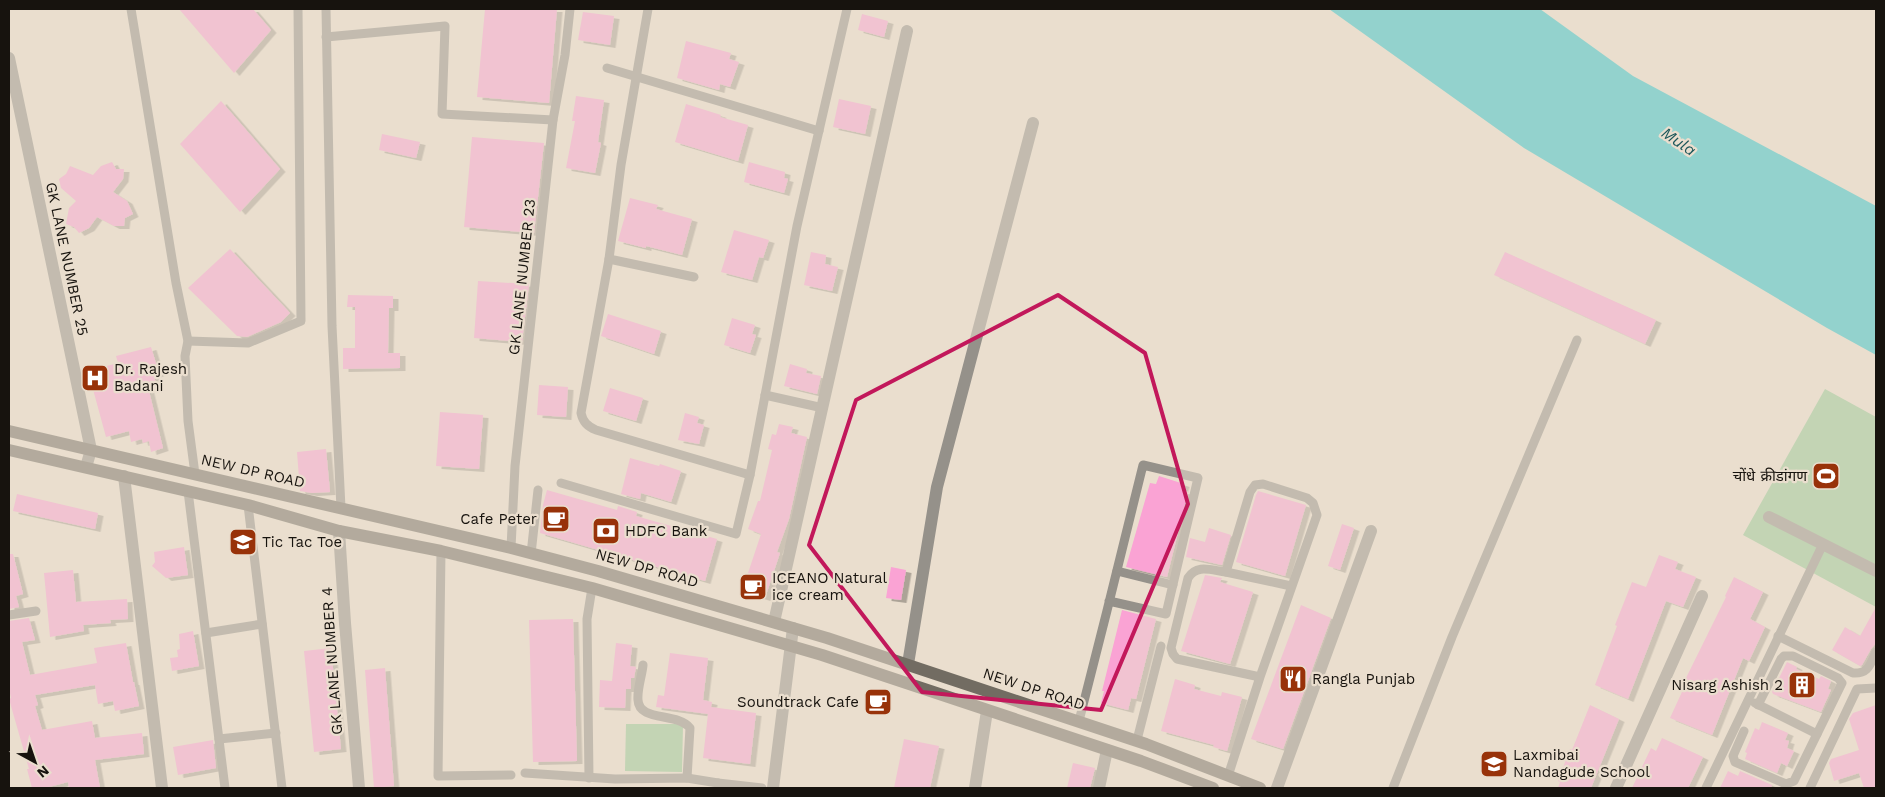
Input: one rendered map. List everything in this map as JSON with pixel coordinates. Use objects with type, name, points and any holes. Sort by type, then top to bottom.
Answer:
[{"type":"main road","name":"NEW DP ROAD","points":[[9,431],[510,548],[598,571],[828,638],[908,664],[1137,740],[1260,788]]},
{"type":"main road","points":[[9,450],[248,505],[339,531],[441,551],[592,588],[822,655],[1107,750],[1194,785],[1213,788]]},
{"type":"main road","points":[[124,476],[129,459]]},
{"type":"street","points":[[774,622],[907,31]]},
{"type":"street","name":"GK LANE NUMBER 25","points":[[9,58],[91,450],[86,467]]},
{"type":"street","points":[[908,664],[937,487],[1033,123]]},
{"type":"street","points":[[124,476],[162,788]]},
{"type":"street","points":[[1769,517],[1876,571]]},
{"type":"street","name":"GK LANE NUMBER 4","points":[[339,531],[359,788]]},
{"type":"street","points":[[1277,788],[1371,532]]},
{"type":"street","points":[[1616,788],[1702,596]]},
{"type":"street","points":[[773,788],[789,646],[793,628]]},
{"type":"street","points":[[975,788],[987,711]]},
{"type":"street","points":[[1099,788],[1107,750]]},
{"type":"lane","points":[[131,9],[176,283],[188,341],[185,356],[188,421],[195,474]]},
{"type":"lane","points":[[188,341],[248,343],[301,321],[298,9]]},
{"type":"lane","points":[[326,9],[332,326],[341,508]]},
{"type":"lane","name":"GK LANE NUMBER 23","points":[[510,548],[515,466],[553,120],[570,9]]},
{"type":"lane","points":[[648,9],[621,166],[609,259],[581,412],[587,426],[596,430],[750,475]]},
{"type":"lane","points":[[561,483],[736,534],[750,475],[798,226],[848,9]]},
{"type":"lane","points":[[326,37],[445,26],[442,114],[553,120]]},
{"type":"lane","points":[[607,68],[636,75],[819,131]]},
{"type":"lane","points":[[609,259],[694,277]]},
{"type":"lane","points":[[1393,788],[1452,638],[1577,340]]},
{"type":"lane","points":[[765,395],[823,408]]},
{"type":"lane","points":[[1079,721],[1109,601],[1117,571],[1143,465],[1198,478],[1166,614],[1109,601]]},
{"type":"lane","points":[[1226,572],[1250,492],[1255,485],[1263,484],[1307,498],[1313,503],[1317,514],[1260,677],[1228,776]]},
{"type":"lane","points":[[531,554],[538,490]]},
{"type":"lane","points":[[188,491],[225,788]]},
{"type":"lane","points":[[248,505],[282,788]]},
{"type":"lane","points":[[1706,788],[1747,712],[1748,700],[1823,544]]},
{"type":"lane","points":[[441,551],[438,776],[511,775]]},
{"type":"lane","points":[[1260,677],[1182,661],[1173,654],[1171,648],[1188,578],[1192,572],[1199,569],[1226,572],[1291,586]]},
{"type":"lane","points":[[1117,571],[1173,585]]},
{"type":"lane","points":[[589,778],[587,619],[592,588]]},
{"type":"lane","points":[[9,615],[36,611]]},
{"type":"lane","points":[[206,633],[262,624]]},
{"type":"lane","points":[[1778,636],[1853,673],[1862,673],[1866,670],[1876,652]]},
{"type":"lane","points":[[1137,740],[1161,646]]},
{"type":"lane","points":[[1744,731],[1733,756],[1735,762],[1786,784],[1794,781],[1842,683],[1838,678],[1829,673],[1793,656],[1784,656],[1780,659],[1758,705]]},
{"type":"lane","points":[[644,664],[638,701],[640,708],[647,714],[680,720],[690,728],[687,778]]},
{"type":"lane","points":[[1810,788],[1858,689],[1876,688]]},
{"type":"lane","points":[[1748,700],[1817,734]]},
{"type":"lane","points":[[219,739],[276,733]]},
{"type":"lane","points":[[525,773],[589,778],[614,784],[687,778],[718,785],[762,788]]},
{"type":"highlighted area","points":[[1058,295],[1145,353],[1188,504],[1101,710],[922,692],[809,545],[856,400]]},
{"type":"green space","name":"चोंधे क्रीडांगण","points":[[1825,389],[1876,417],[1876,607],[1743,535]]},
{"type":"green space","points":[[626,724],[683,724],[682,772],[625,771]]},
{"type":"water","name":"Mula","points":[[1329,9],[1540,9],[1633,76],[1876,206],[1876,355],[1827,328],[1524,148]]},
{"type":"building","points":[[179,9],[253,9],[271,30],[234,73]]},
{"type":"building","points":[[485,9],[557,9],[549,103],[477,97]]},
{"type":"building","points":[[583,12],[614,16],[610,45],[578,40]]},
{"type":"building","points":[[862,14],[888,21],[884,37],[858,30]]},
{"type":"building","points":[[686,41],[731,53],[729,59],[739,62],[730,87],[720,84],[719,90],[677,78]]},
{"type":"building","points":[[576,96],[604,100],[598,142],[601,143],[595,173],[566,168],[575,121],[572,121]]},
{"type":"building","points":[[839,99],[871,106],[865,134],[833,127]]},
{"type":"building","points":[[221,101],[280,169],[240,212],[180,144]]},
{"type":"building","points":[[686,104],[748,125],[738,161],[675,142]]},
{"type":"building","points":[[382,134],[420,142],[416,158],[379,150]]},
{"type":"building","points":[[472,137],[544,143],[534,233],[464,227]]},
{"type":"building","points":[[112,162],[116,169],[124,169],[123,179],[113,192],[127,201],[133,214],[125,218],[124,226],[114,226],[97,217],[89,228],[79,233],[74,227],[66,224],[69,208],[76,201],[61,188],[59,179],[66,174],[70,166],[93,175],[101,166]]},
{"type":"building","points":[[749,162],[785,172],[784,178],[788,179],[784,193],[744,182]]},
{"type":"building","points":[[630,198],[658,205],[656,209],[692,219],[682,255],[618,241]]},
{"type":"building","points":[[734,230],[769,240],[763,258],[759,257],[752,280],[721,272]]},
{"type":"building","points":[[230,249],[290,313],[281,322],[247,337],[237,336],[188,288]]},
{"type":"building","points":[[811,252],[826,255],[825,264],[838,267],[832,291],[804,285]]},
{"type":"building","points":[[1505,252],[1656,320],[1645,344],[1494,275]]},
{"type":"building","points":[[478,281],[529,284],[522,342],[474,338]]},
{"type":"building","points":[[348,295],[393,296],[393,308],[389,308],[388,353],[400,353],[400,368],[343,369],[343,348],[355,348],[355,307],[347,307]]},
{"type":"building","points":[[608,314],[661,331],[654,354],[601,336]]},
{"type":"building","points":[[732,318],[755,325],[752,334],[756,335],[750,353],[724,345]]},
{"type":"building","points":[[151,347],[159,373],[154,375],[156,385],[148,387],[163,448],[151,452],[149,441],[143,443],[142,439],[131,442],[129,431],[106,437],[88,371],[118,363],[116,356]]},
{"type":"building","points":[[790,364],[807,369],[806,373],[821,376],[817,394],[784,386]]},
{"type":"building","points":[[539,385],[568,387],[566,417],[537,415]]},
{"type":"building","points":[[610,388],[643,398],[636,421],[603,411]]},
{"type":"building","points":[[440,412],[483,415],[479,469],[436,466]]},
{"type":"building","points":[[685,413],[699,417],[697,423],[704,425],[699,444],[678,440]]},
{"type":"building","points":[[779,424],[793,427],[791,433],[807,437],[789,519],[777,552],[780,553],[765,598],[742,591],[761,534],[748,529],[758,501],[760,501],[772,450],[768,449],[772,434],[776,435]]},
{"type":"building","points":[[326,449],[330,492],[312,493],[300,491],[297,452]]},
{"type":"building","points":[[630,458],[659,466],[660,464],[681,471],[671,502],[641,493],[640,499],[621,494]]},
{"type":"building","points":[[1159,476],[1184,484],[1182,491],[1188,492],[1167,577],[1126,567],[1150,483],[1156,484]]},
{"type":"building","points":[[547,490],[617,510],[618,506],[637,512],[636,516],[717,539],[705,581],[540,533],[543,505]]},
{"type":"building","points":[[1258,491],[1306,505],[1285,576],[1236,562]]},
{"type":"building","points":[[17,494],[98,513],[95,529],[13,511]]},
{"type":"building","points":[[1342,524],[1354,528],[1340,570],[1328,566]]},
{"type":"building","points":[[1209,528],[1231,535],[1222,565],[1186,557],[1190,538],[1205,542]]},
{"type":"building","points":[[184,547],[188,575],[166,578],[152,566],[155,562],[154,552]]},
{"type":"building","points":[[9,554],[13,554],[23,594],[16,596],[19,607],[9,609]]},
{"type":"building","points":[[1659,555],[1678,562],[1675,569],[1696,577],[1683,607],[1666,601],[1628,699],[1595,685],[1632,582],[1646,587]]},
{"type":"building","points":[[891,567],[906,570],[901,600],[886,598]]},
{"type":"building","points":[[73,570],[76,602],[127,599],[128,619],[110,620],[111,623],[83,625],[84,631],[50,637],[44,573]]},
{"type":"building","points":[[1205,575],[1222,578],[1220,582],[1253,592],[1230,664],[1181,651]]},
{"type":"building","points":[[1734,577],[1763,592],[1750,619],[1765,627],[1749,661],[1743,658],[1712,735],[1670,718],[1687,681],[1685,680]]},
{"type":"building","name":"Rangla Punjab","points":[[1301,605],[1331,618],[1283,749],[1251,739]]},
{"type":"building","points":[[1876,607],[1876,643],[1862,665],[1860,666],[1832,650],[1845,627],[1860,636]]},
{"type":"building","points":[[1122,610],[1156,619],[1136,699],[1131,698],[1128,710],[1101,703],[1104,691],[1102,691]]},
{"type":"building","points":[[29,618],[35,640],[22,642],[30,675],[97,663],[94,648],[126,643],[139,706],[115,711],[113,701],[98,704],[95,685],[35,695],[38,705],[35,706],[42,730],[92,721],[95,738],[142,733],[144,754],[95,760],[100,788],[69,788],[68,782],[45,788],[32,788],[27,769],[29,769],[9,699],[11,698],[9,689],[9,621]]},
{"type":"building","points":[[573,619],[577,761],[533,762],[529,620]]},
{"type":"building","points":[[193,631],[199,666],[172,671],[170,658],[178,657],[177,650],[180,649],[179,634]]},
{"type":"building","points":[[616,643],[632,645],[630,666],[636,667],[634,678],[631,678],[631,689],[626,689],[625,708],[599,707],[600,680],[612,681]]},
{"type":"building","points":[[331,648],[341,749],[314,752],[304,651]]},
{"type":"building","points":[[670,653],[708,658],[703,700],[712,702],[711,707],[756,713],[750,764],[703,758],[708,714],[656,707],[658,695],[664,696]]},
{"type":"building","name":"Nisarg Ashish 2","points":[[1787,662],[1797,667],[1796,669],[1819,679],[1821,676],[1831,681],[1828,689],[1831,690],[1821,712],[1773,694],[1772,692]]},
{"type":"building","points":[[385,668],[394,786],[374,788],[365,670]]},
{"type":"building","points":[[1175,679],[1195,685],[1194,689],[1221,696],[1222,692],[1242,697],[1227,751],[1213,747],[1214,745],[1161,731]]},
{"type":"building","points":[[1590,705],[1619,719],[1591,788],[1558,788],[1560,782],[1558,781],[1570,749],[1572,750]]},
{"type":"building","points":[[1876,705],[1876,788],[1864,788],[1859,773],[1834,781],[1829,763],[1831,759],[1859,750],[1849,719],[1853,713]]},
{"type":"building","name":"Nisarg Ashish 2","points":[[1762,722],[1788,733],[1785,740],[1789,741],[1787,748],[1794,751],[1787,766],[1781,763],[1777,773],[1745,759],[1747,753],[1745,752],[1755,728],[1759,730]]},
{"type":"building","points":[[1662,738],[1703,757],[1688,788],[1632,788],[1651,748],[1656,751]]},
{"type":"building","points":[[904,739],[939,746],[930,788],[894,788]]},
{"type":"building","points":[[213,740],[216,768],[178,775],[173,747]]},
{"type":"building","points":[[1073,763],[1095,768],[1090,788],[1067,788]]},
{"type":"building","points":[[1728,771],[1738,776],[1740,771],[1772,785],[1771,788],[1720,788]]},
{"type":"place","name":"Dr. Rajesh Badani","points":[[95,378]]},
{"type":"place","name":"चोंधे क्रीडांगण","points":[[1826,476]]},
{"type":"place","name":"Cafe Peter","points":[[556,519]]},
{"type":"place","name":"HDFC Bank","points":[[606,531]]},
{"type":"place","name":"Tic Tac Toe","points":[[243,542]]},
{"type":"place","name":"ICEANO Natural ice cream","points":[[753,587]]},
{"type":"place","name":"Rangla Punjab","points":[[1293,679]]},
{"type":"place","name":"Nisarg Ashish 2","points":[[1802,685]]},
{"type":"place","name":"Soundtrack Cafe","points":[[878,702]]},
{"type":"place","name":"Laxmibai Nandagude School","points":[[1494,764]]}]
